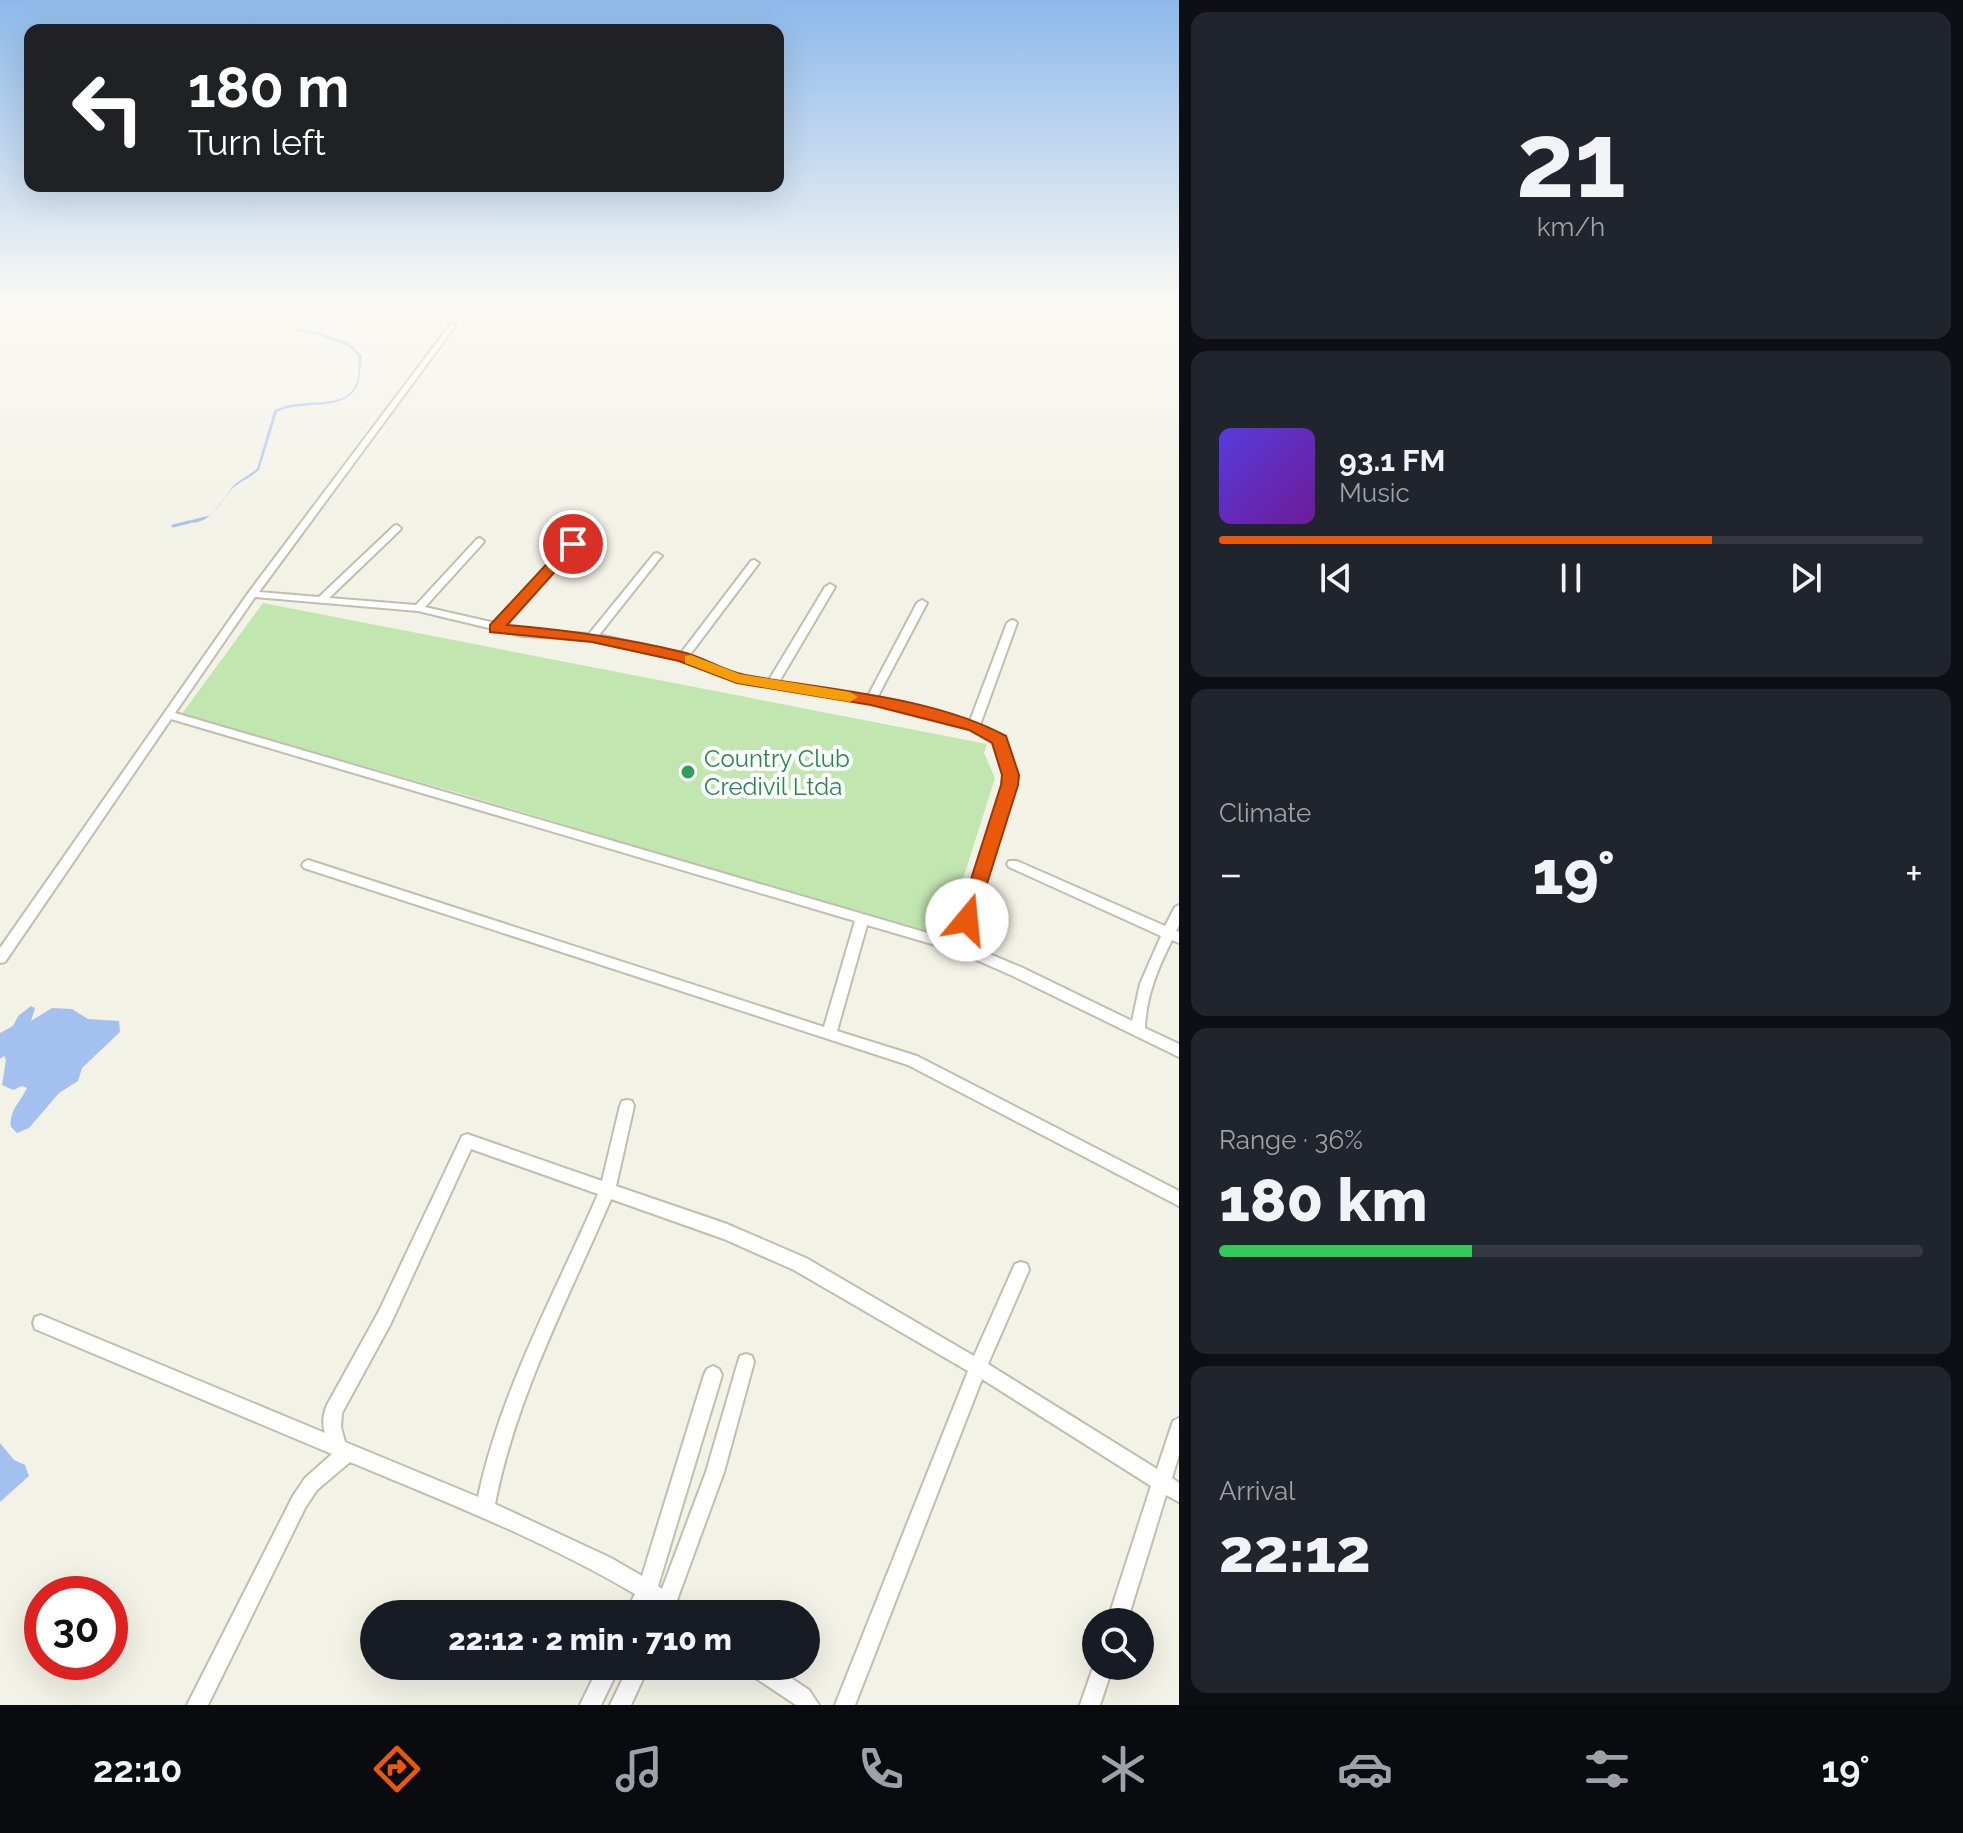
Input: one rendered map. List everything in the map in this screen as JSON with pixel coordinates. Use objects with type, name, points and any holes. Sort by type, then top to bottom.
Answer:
[{"type":"street","points":[[0,958],[252,594],[412,380]]},
{"type":"street","points":[[322,599],[397,528]]},
{"type":"street","points":[[418,608],[480,541]]},
{"type":"street","points":[[496,628],[573,544]]},
{"type":"street","points":[[592,637],[657,556]]},
{"type":"street","points":[[683,657],[754,563]]},
{"type":"street","points":[[772,684],[830,587]]},
{"type":"street","points":[[252,594],[418,608],[496,628],[592,637],[683,657],[737,678],[871,700],[974,726],[1000,740],[1010,775],[959,947]]},
{"type":"street","points":[[871,700],[922,603]]},
{"type":"street","points":[[974,726],[1012,623]]},
{"type":"street","points":[[171,715],[959,947],[1018,972],[1179,1051]]},
{"type":"street","points":[[1013,864],[1174,936]]},
{"type":"street","points":[[308,865],[912,1060],[1179,1199]]},
{"type":"street","points":[[1138,1031],[1137,1014],[1174,936],[1179,910]]},
{"type":"street","points":[[829,1034],[862,919]]},
{"type":"street","points":[[485,1509],[492,1464],[548,1321],[606,1192],[627,1106]]},
{"type":"street","points":[[343,1449],[332,1427],[333,1411],[385,1317],[467,1141],[727,1232],[800,1264],[978,1367],[1179,1493]]},
{"type":"street","points":[[845,1705],[978,1367],[1021,1270]]},
{"type":"street","points":[[41,1323],[485,1509],[604,1565],[647,1590],[658,1600]]},
{"type":"street","points":[[672,1600],[715,1472],[746,1362]]},
{"type":"street","points":[[642,1600],[713,1375]]},
{"type":"street","points":[[1122,1608],[1179,1427]]},
{"type":"street","points":[[197,1705],[299,1502],[343,1449]]},
{"type":"street","points":[[590,1705],[603,1680]]},
{"type":"street","points":[[620,1705],[632,1680]]},
{"type":"street","points":[[776,1680],[809,1705]]},
{"type":"street","points":[[1090,1705],[1098,1680]]},
{"type":"green space","name":"Country Club Credivil Ltda","points":[[263,603],[987,744],[984,753],[995,778],[944,939],[459,793],[181,715]]},
{"type":"water","points":[[358,380],[357,387],[349,396],[339,401],[277,412],[259,470],[233,488],[213,513],[235,484],[257,469],[274,411],[302,403],[343,398],[353,390]]},
{"type":"water","points":[[210,515],[201,521],[184,522]]},
{"type":"water","points":[[31,1006],[35,1008],[31,1021],[52,1008],[72,1009],[88,1019],[119,1021],[120,1032],[82,1068],[78,1081],[59,1093],[29,1128],[17,1133],[11,1127],[11,1116],[27,1088],[22,1086],[13,1090],[2,1085],[6,1060],[4,1056],[0,1059],[0,1033],[13,1026],[18,1016]]},
{"type":"water","points":[[0,1443],[14,1460],[25,1465],[29,1476],[0,1502]]},
{"type":"waterway","points":[[173,526],[189,522]]},
{"type":"slow traffic","points":[[691,659],[737,678],[850,697]]},
{"type":"place","name":"Country Club Credivil Ltda","points":[[688,772]]},
{"type":"route","points":[[573,544],[496,628],[522,633],[592,637],[683,657],[737,678],[871,700],[974,726],[1000,740],[1010,775],[1009,785],[967,920]]}]
